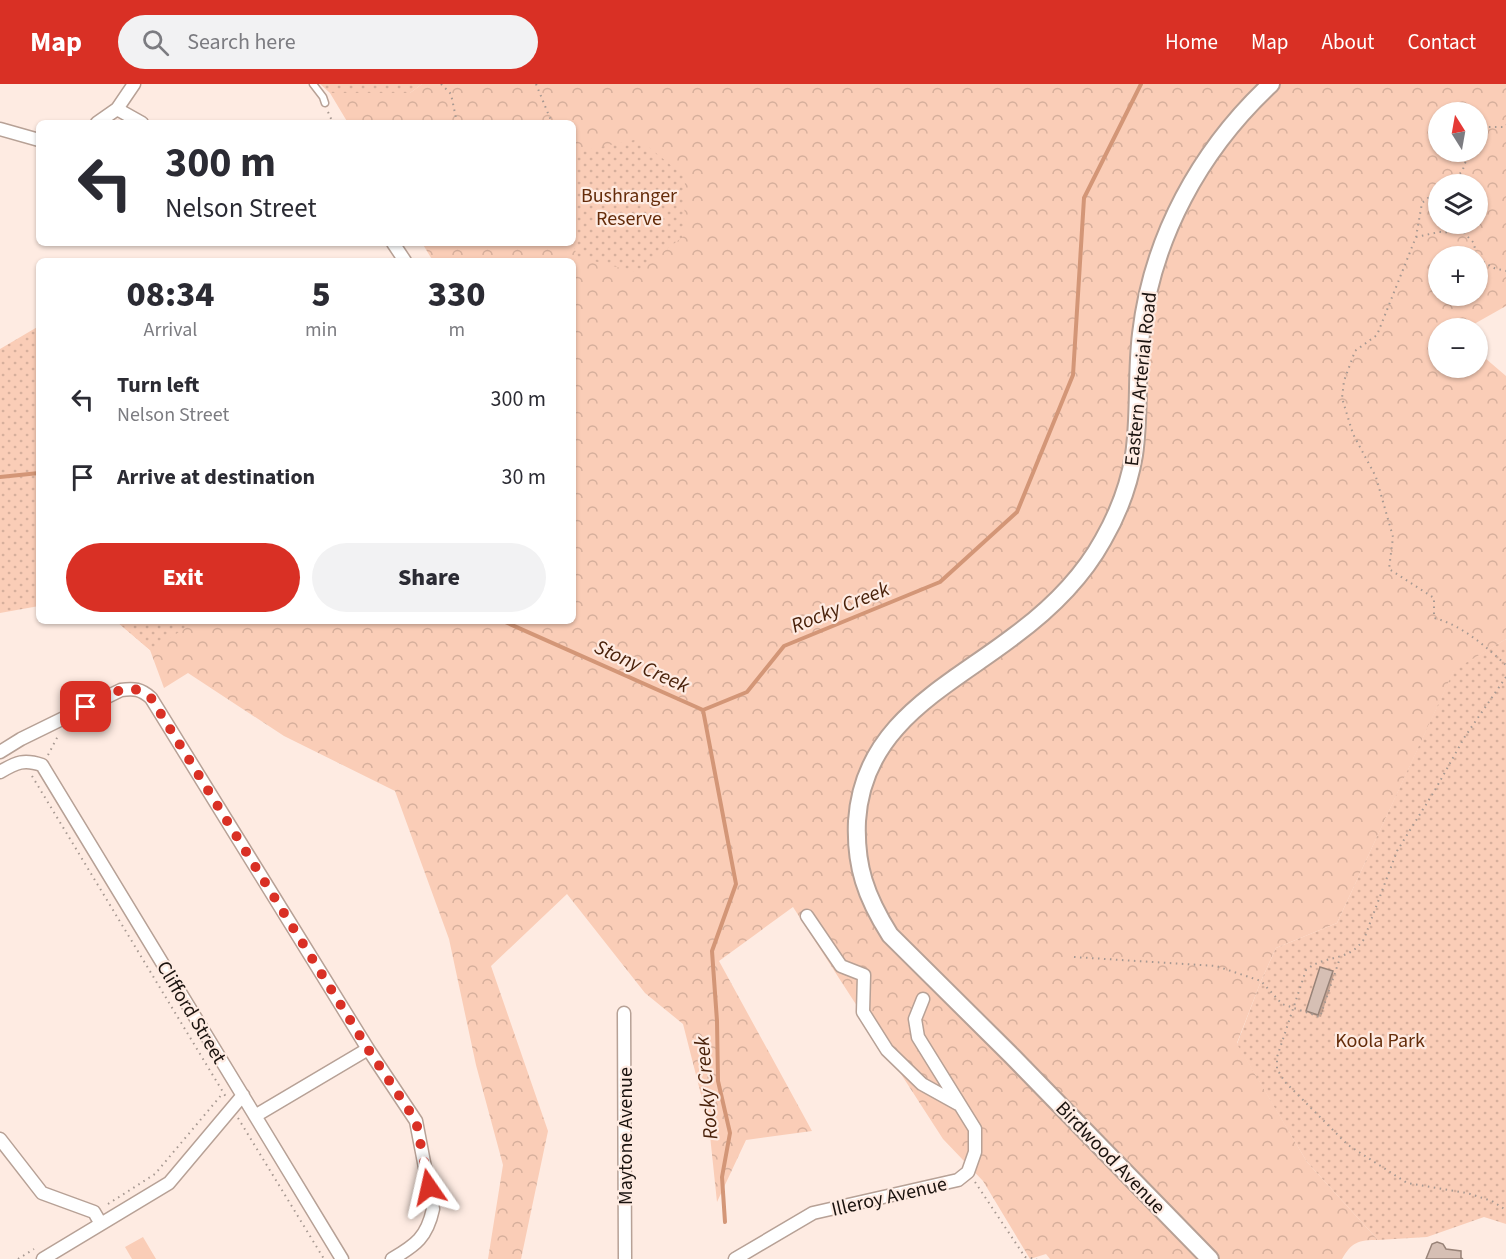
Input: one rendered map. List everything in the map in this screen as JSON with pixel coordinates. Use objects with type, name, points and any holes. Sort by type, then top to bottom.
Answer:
[{"type":"main road","name":"Eastern Arterial Road","points":[[1012,1056],[928,989],[883,943],[865,915],[850,878],[846,844],[853,779],[865,751],[883,724],[906,701],[933,682],[1016,635],[1063,594],[1093,556],[1111,525],[1128,484],[1134,456],[1141,335],[1157,257],[1179,206],[1197,173],[1219,141],[1271,84]]},
{"type":"main road","name":"Birdwood Avenue","points":[[1012,1056],[1210,1259]]},
{"type":"street","points":[[101,120],[117,109],[134,84]]},
{"type":"street","points":[[117,109],[137,120]]},
{"type":"street","points":[[0,129],[36,139]]},
{"type":"street","points":[[0,752],[121,690],[132,688],[143,690],[151,698],[368,1049],[416,1121],[433,1209],[424,1236],[414,1246],[392,1259]]},
{"type":"street","points":[[0,772],[14,763],[29,760],[42,765]]},
{"type":"street","name":"Clifford Street","points":[[42,765],[342,1259]]},
{"type":"street","points":[[807,916],[841,966],[864,975],[863,1012],[887,1050],[922,1084],[962,1106]]},
{"type":"street","name":"Illeroy Avenue","points":[[735,1259],[813,1213],[958,1180],[968,1172],[975,1152],[975,1129],[918,1037],[915,1019],[923,999]]},
{"type":"street","name":"Maytone Avenue","points":[[624,1013],[626,1259]]},
{"type":"street","points":[[255,1116],[368,1049]]},
{"type":"street","points":[[40,1253],[101,1224],[170,1183],[243,1095]]},
{"type":"street","points":[[0,1139],[42,1193],[94,1212],[101,1224]]},
{"type":"lane","points":[[313,84],[325,103]]},
{"type":"path","points":[[441,84],[452,94],[456,120]]},
{"type":"path","points":[[536,84],[551,120]]},
{"type":"path","points":[[325,103],[332,120]]},
{"type":"path","points":[[1488,127],[1505,127],[1506,125]]},
{"type":"path","points":[[1428,198],[1422,203],[1416,237],[1377,334],[1354,351],[1344,381],[1342,398],[1353,434],[1377,477],[1393,537],[1389,569],[1434,598],[1434,618],[1450,622],[1489,649],[1506,665]]},
{"type":"path","points":[[1416,237],[1439,232],[1464,233],[1475,246]]},
{"type":"path","points":[[1488,264],[1506,271]]},
{"type":"path","points":[[1506,677],[1464,738],[1435,790],[1397,850],[1364,939],[1357,950],[1314,963],[1306,970],[1277,1057],[1278,1069],[1285,1082],[1348,1145],[1407,1183],[1467,1193],[1492,1201],[1506,1210]]},
{"type":"path","points":[[42,765],[69,715]]},
{"type":"path","points":[[27,768],[324,1259]]},
{"type":"path","points":[[1074,957],[1216,966],[1261,981],[1282,1004],[1320,1017],[1340,957]]},
{"type":"path","points":[[94,1212],[155,1174],[223,1093]]},
{"type":"path","points":[[972,1178],[1025,1257],[1037,1259]]},
{"type":"path","points":[[18,1259],[40,1253]]},
{"type":"green space","points":[[320,84],[422,84],[410,93],[330,93]]},
{"type":"green space","points":[[422,84],[1506,84],[1506,306],[1485,318],[1428,318],[1428,378],[1488,378],[1488,361],[1506,376],[1506,639],[1454,671],[1337,923],[1276,948],[1237,1043],[1307,1162],[1378,1240],[1356,1243],[1342,1259],[1050,1259],[1046,1254],[1030,1259],[983,1181],[943,1139],[793,907],[719,961],[812,1131],[746,1140],[717,1202],[709,1126],[683,1024],[645,993],[567,894],[491,966],[548,1131],[521,1259],[488,1259],[503,1165],[476,1065],[449,939],[395,791],[284,736],[188,673],[164,688],[150,650],[120,624],[576,624],[576,258],[431,258],[424,246],[576,246],[576,120],[346,120],[330,93],[410,93]]},
{"type":"green space","name":"Bushranger Reserve","points":[[639,139],[685,177],[684,236],[636,272],[578,257],[573,246],[576,246],[576,160],[581,151]]},
{"type":"green space","points":[[36,328],[36,607],[0,613],[0,349]]},
{"type":"green space","points":[[120,624],[192,624],[150,650]]},
{"type":"green space","name":"Koola Park","points":[[1506,639],[1506,1224],[1484,1217],[1427,1237],[1378,1240],[1307,1162],[1237,1044],[1276,948],[1337,923],[1454,670]]},
{"type":"green space","points":[[143,1237],[156,1259],[132,1259],[125,1247]]},
{"type":"building","points":[[1320,967],[1333,971],[1318,1015],[1306,1011]]},
{"type":"building","points":[[1437,1242],[1443,1244],[1446,1249],[1461,1251],[1463,1259],[1426,1259],[1432,1244]]},
{"type":"waterway","name":"Rocky Creek","points":[[725,1222],[722,1177],[730,1133],[718,1081],[712,951],[736,884],[703,710],[747,692],[784,646],[940,582],[1017,512],[1073,375],[1084,198],[1141,84]]},
{"type":"waterway","name":"Stony Creek","points":[[0,477],[36,473]]},
{"type":"waterway","name":"Stony Creek","points":[[510,624],[703,710]]},
{"type":"route","points":[[86,707],[121,690],[132,688],[143,690],[151,698],[368,1049],[416,1121],[429,1187]]}]
